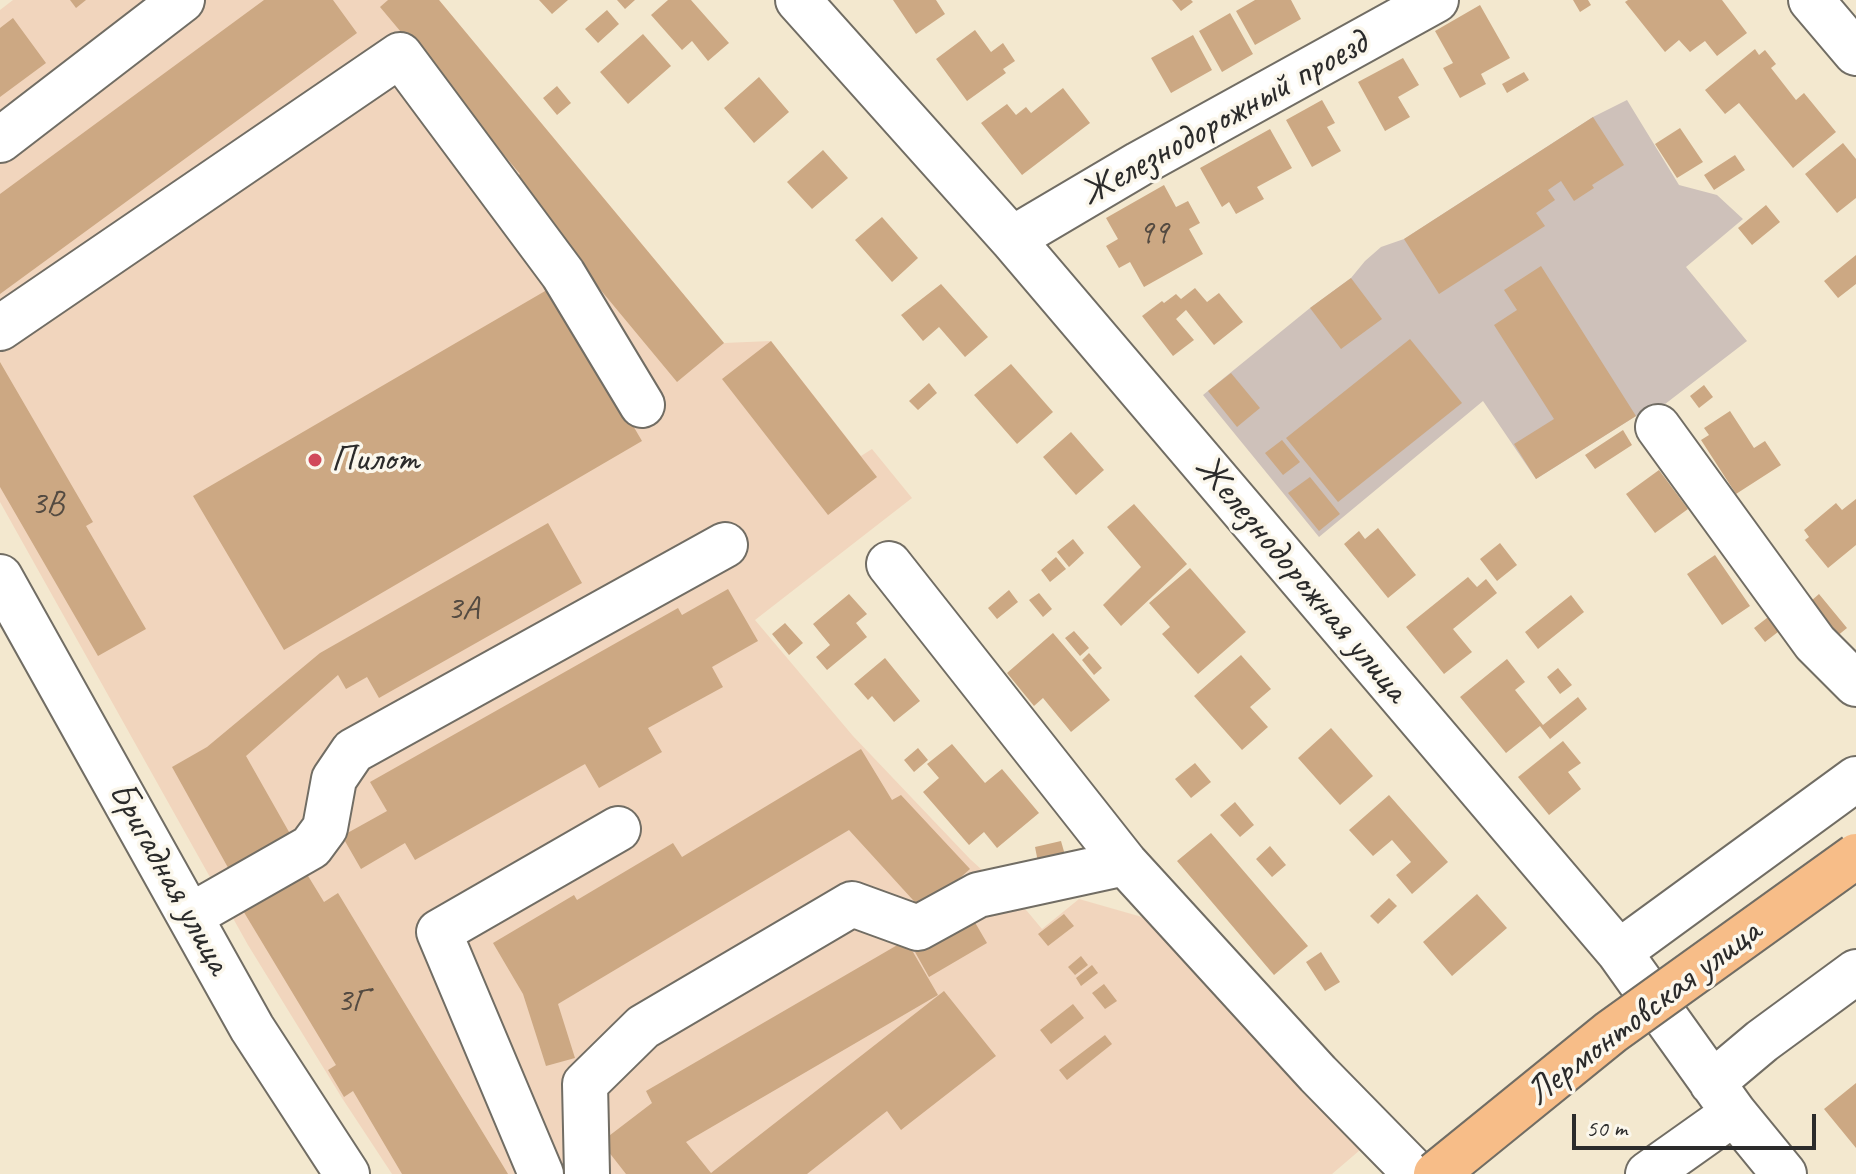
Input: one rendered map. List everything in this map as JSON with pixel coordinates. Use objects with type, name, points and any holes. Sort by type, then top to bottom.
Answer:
[{"type":"main road","name":"Лермонтовская улица","points":[[1436,1174],[1611,1032],[1856,856]]},
{"type":"street","points":[[0,140],[182,0]]},
{"type":"street","name":"Железнодорожная улица","points":[[798,0],[1012,239],[1619,952],[1723,1098],[1784,1174]]},
{"type":"street","name":"Железнодорожный проезд","points":[[1012,239],[1139,164],[1436,0]]},
{"type":"street","points":[[1811,0],[1856,53]]},
{"type":"street","points":[[0,328],[400,55],[563,274],[642,405]]},
{"type":"street","points":[[1658,427],[1815,643],[1856,684]]},
{"type":"street","points":[[190,916],[311,847],[325,828],[334,779],[353,751],[725,545]]},
{"type":"street","points":[[889,564],[1125,863],[1318,1074],[1416,1174]]},
{"type":"street","name":"Бригадная улица","points":[[0,577],[252,1028],[347,1174]]},
{"type":"street","points":[[1619,952],[1856,779]]},
{"type":"street","points":[[541,1174],[439,932],[618,829]]},
{"type":"street","points":[[587,1174],[585,1084],[643,1027],[852,904],[918,928],[978,895],[1125,863]]},
{"type":"street","points":[[1648,1174],[1723,1098],[1762,1041],[1856,972]]},
{"type":"shaded area","points":[[13,0],[439,0],[724,343],[771,341],[861,456],[872,449],[912,498],[755,620],[853,736],[970,859],[1027,911],[1042,929],[1079,899],[1149,919],[1360,1150],[1332,1174],[392,1174],[248,945],[0,502],[0,10]]},
{"type":"shaded area","points":[[1627,100],[1679,185],[1717,195],[1743,219],[1686,267],[1747,341],[1656,411],[1636,416],[1536,479],[1483,401],[1319,537],[1203,395],[1351,278],[1381,247],[1404,239],[1593,117]]},
{"type":"building","points":[[70,0],[86,0],[76,8]]},
{"type":"building","points":[[264,0],[333,0],[357,33],[0,294],[0,194]]},
{"type":"building","points":[[388,0],[439,0],[724,343],[677,382],[511,182],[520,174],[380,7]]},
{"type":"building","points":[[539,0],[568,0],[552,14]]},
{"type":"building","points":[[617,0],[635,0],[625,9]]},
{"type":"building","points":[[668,0],[691,0],[729,43],[708,61],[692,41],[682,50],[651,15]]},
{"type":"building","points":[[893,0],[936,0],[945,14],[916,34]]},
{"type":"building","points":[[1172,0],[1191,0],[1193,2],[1181,11]]},
{"type":"building","points":[[1255,0],[1291,0],[1301,19],[1255,45],[1236,11]]},
{"type":"building","points":[[1573,0],[1588,0],[1591,5],[1580,12]]},
{"type":"building","points":[[1722,0],[1747,33],[1717,56],[1705,41],[1690,52],[1679,40],[1665,52],[1625,2]]},
{"type":"building","points":[[1480,5],[1510,58],[1481,74],[1486,84],[1460,98],[1443,68],[1453,63],[1435,31]]},
{"type":"building","points":[[607,10],[619,24],[598,43],[585,29]]},
{"type":"building","points":[[1230,13],[1253,54],[1222,72],[1199,31]]},
{"type":"building","points":[[13,18],[46,63],[0,97],[0,28]]},
{"type":"building","points":[[975,30],[991,52],[1003,43],[1015,61],[1003,69],[1006,73],[967,101],[936,59]]},
{"type":"building","points":[[643,34],[671,66],[628,104],[600,72]]},
{"type":"building","points":[[1193,35],[1212,70],[1171,93],[1151,58]]},
{"type":"building","points":[[1755,49],[1759,55],[1765,50],[1776,64],[1771,68],[1796,100],[1804,93],[1836,132],[1793,168],[1739,103],[1725,114],[1705,90]]},
{"type":"building","points":[[1403,58],[1419,85],[1398,97],[1410,117],[1385,131],[1358,82]]},
{"type":"building","points":[[1524,72],[1529,80],[1507,93],[1502,84]]},
{"type":"building","points":[[759,77],[789,112],[754,143],[724,108]]},
{"type":"building","points":[[557,86],[571,103],[557,115],[543,98]]},
{"type":"building","points":[[1063,88],[1090,123],[1022,175],[981,123],[1007,104],[1016,115],[1026,107],[1031,113]]},
{"type":"building","points":[[1322,100],[1335,123],[1327,127],[1341,151],[1312,167],[1286,120]]},
{"type":"building","points":[[1593,117],[1624,165],[1592,185],[1594,188],[1574,201],[1561,181],[1548,190],[1555,200],[1536,213],[1545,226],[1439,294],[1404,239]]},
{"type":"building","points":[[1680,128],[1703,162],[1677,178],[1655,144]]},
{"type":"building","points":[[1270,129],[1292,168],[1257,187],[1264,199],[1236,214],[1229,202],[1222,207],[1200,168]]},
{"type":"building","points":[[1843,143],[1856,159],[1856,198],[1837,213],[1805,174]]},
{"type":"building","points":[[823,150],[848,178],[812,209],[787,182]]},
{"type":"building","points":[[1735,155],[1745,170],[1714,190],[1704,175]]},
{"type":"building","points":[[1164,185],[1176,207],[1188,201],[1200,223],[1189,229],[1203,254],[1144,287],[1130,262],[1119,268],[1106,246],[1118,239],[1106,218]]},
{"type":"building","points":[[1766,205],[1780,222],[1752,245],[1738,228]]},
{"type":"building","points":[[882,217],[918,258],[892,282],[855,240]]},
{"type":"building","points":[[1856,255],[1856,284],[1838,298],[1824,281]]},
{"type":"building","points":[[1541,266],[1636,416],[1536,479],[1514,444],[1554,419],[1494,325],[1517,310],[1504,290]]},
{"type":"building","points":[[1351,278],[1382,319],[1341,349],[1310,308]]},
{"type":"building","points":[[941,284],[988,337],[965,357],[939,327],[923,341],[901,315]]},
{"type":"building","points":[[552,287],[642,441],[284,650],[193,496]]},
{"type":"building","points":[[1195,288],[1207,302],[1219,293],[1243,322],[1214,345],[1186,310],[1176,319],[1194,340],[1173,356],[1142,316],[1162,301],[1164,303],[1176,294],[1181,299]]},
{"type":"building","points":[[1410,339],[1462,403],[1338,502],[1286,438]]},
{"type":"building","points":[[771,341],[877,477],[828,515],[722,379]]},
{"type":"building","points":[[0,362],[93,522],[86,526],[146,629],[98,656],[0,487]]},
{"type":"building","points":[[1011,364],[1053,412],[1017,444],[974,395]]},
{"type":"building","points":[[1231,373],[1260,408],[1237,427],[1208,391]]},
{"type":"building","points":[[929,383],[937,393],[918,410],[909,401]]},
{"type":"building","points":[[1704,385],[1713,397],[1699,408],[1690,396]]},
{"type":"building","points":[[1730,411],[1754,448],[1765,441],[1781,465],[1736,494],[1701,440],[1709,435],[1704,428]]},
{"type":"building","points":[[1623,430],[1632,445],[1595,469],[1585,455]]},
{"type":"building","points":[[1071,432],[1104,470],[1076,495],[1043,457]]},
{"type":"building","points":[[1282,440],[1300,462],[1283,475],[1265,453]]},
{"type":"building","points":[[1659,470],[1688,509],[1655,533],[1626,494]]},
{"type":"building","points":[[1310,477],[1340,514],[1319,531],[1288,493]]},
{"type":"building","points":[[1856,499],[1856,545],[1828,568],[1805,540],[1809,537],[1804,530],[1836,503],[1842,510]]},
{"type":"building","points":[[1134,504],[1187,564],[1121,626],[1103,605],[1141,567],[1107,527]]},
{"type":"building","points":[[548,523],[582,583],[379,698],[367,677],[346,689],[338,675],[246,756],[293,839],[231,873],[172,767],[207,747],[320,653]]},
{"type":"building","points":[[1378,528],[1416,575],[1388,598],[1344,544],[1359,531],[1365,539]]},
{"type":"building","points":[[1073,539],[1084,553],[1069,567],[1057,552]]},
{"type":"building","points":[[1500,543],[1517,565],[1497,581],[1480,559]]},
{"type":"building","points":[[1715,555],[1750,606],[1722,625],[1687,574]]},
{"type":"building","points":[[1056,557],[1066,569],[1050,582],[1041,570]]},
{"type":"building","points":[[1190,568],[1246,632],[1198,674],[1162,634],[1170,627],[1149,603]]},
{"type":"building","points":[[1468,577],[1477,587],[1486,579],[1497,593],[1453,629],[1472,652],[1444,674],[1406,627]]},
{"type":"building","points":[[728,589],[758,641],[712,667],[723,687],[648,728],[662,752],[599,788],[585,764],[415,860],[405,843],[361,869],[342,836],[387,811],[370,782],[678,608],[682,615]]},
{"type":"building","points":[[1009,590],[1018,602],[997,619],[988,608]]},
{"type":"building","points":[[1039,593],[1052,609],[1043,617],[1029,600]]},
{"type":"building","points":[[849,594],[867,614],[856,623],[867,637],[827,670],[816,657],[830,645],[813,624]]},
{"type":"building","points":[[1819,594],[1847,628],[1831,641],[1803,608]]},
{"type":"building","points":[[1571,595],[1584,612],[1538,649],[1525,632]]},
{"type":"building","points":[[1776,611],[1787,625],[1765,642],[1754,628]]},
{"type":"building","points":[[785,623],[803,643],[789,655],[772,634]]},
{"type":"building","points":[[1074,631],[1089,648],[1080,656],[1065,638]]},
{"type":"building","points":[[1053,633],[1110,700],[1071,732],[1043,698],[1034,706],[1007,673]]},
{"type":"building","points":[[1089,653],[1102,668],[1094,675],[1082,660]]},
{"type":"building","points":[[1241,655],[1271,689],[1250,707],[1268,727],[1242,750],[1194,696]]},
{"type":"building","points":[[885,658],[920,701],[894,722],[872,696],[868,700],[854,684]]},
{"type":"building","points":[[1507,659],[1525,682],[1515,690],[1543,725],[1578,697],[1587,709],[1550,739],[1540,726],[1506,753],[1460,697]]},
{"type":"building","points":[[1558,668],[1572,685],[1560,694],[1547,677]]},
{"type":"building","points":[[1331,728],[1373,776],[1340,805],[1298,758]]},
{"type":"building","points":[[1563,741],[1581,763],[1568,772],[1581,789],[1549,815],[1518,777]]},
{"type":"building","points":[[952,744],[985,783],[1002,769],[1039,813],[997,848],[984,832],[969,845],[923,792],[939,778],[927,764]]},
{"type":"building","points":[[918,748],[928,760],[914,772],[904,760]]},
{"type":"building","points":[[861,749],[892,800],[901,795],[970,869],[923,911],[849,830],[558,1004],[575,1058],[546,1066],[523,994],[493,943],[574,895],[577,900],[673,843],[682,857]]},
{"type":"building","points":[[1195,763],[1211,782],[1191,798],[1175,779]]},
{"type":"building","points":[[1389,795],[1448,862],[1412,894],[1396,875],[1411,862],[1392,840],[1373,856],[1349,830]]},
{"type":"building","points":[[1235,802],[1254,825],[1240,837],[1220,815]]},
{"type":"building","points":[[1211,833],[1308,946],[1274,975],[1177,861]]},
{"type":"building","points":[[1061,841],[1065,855],[1038,862],[1035,847]]},
{"type":"building","points":[[1270,846],[1286,865],[1272,877],[1256,859]]},
{"type":"building","points":[[305,871],[324,902],[338,893],[508,1174],[402,1174],[353,1091],[344,1097],[328,1070],[336,1065],[242,909]]},
{"type":"building","points":[[1477,894],[1507,928],[1452,976],[1423,942]]},
{"type":"building","points":[[1389,898],[1397,906],[1378,924],[1370,916]]},
{"type":"building","points":[[1064,914],[1074,926],[1048,946],[1038,934]]},
{"type":"building","points":[[973,919],[987,943],[929,977],[915,952]]},
{"type":"building","points":[[906,940],[938,995],[686,1142],[711,1173],[944,991],[996,1056],[901,1130],[887,1111],[807,1174],[626,1174],[601,1142],[652,1103],[646,1091]]},
{"type":"building","points":[[1321,952],[1340,982],[1325,991],[1306,962]]},
{"type":"building","points":[[1081,956],[1088,965],[1075,975],[1068,967]]},
{"type":"building","points":[[1092,965],[1098,973],[1081,986],[1076,978]]},
{"type":"building","points":[[1104,984],[1117,1001],[1105,1009],[1092,993]]},
{"type":"building","points":[[1073,1004],[1084,1018],[1051,1044],[1040,1030]]},
{"type":"building","points":[[1105,1035],[1112,1044],[1067,1080],[1059,1070]]},
{"type":"building","points":[[1856,1083],[1856,1148],[1824,1109]]},
{"type":"place","name":"Пилот","points":[[315,460]]}]
